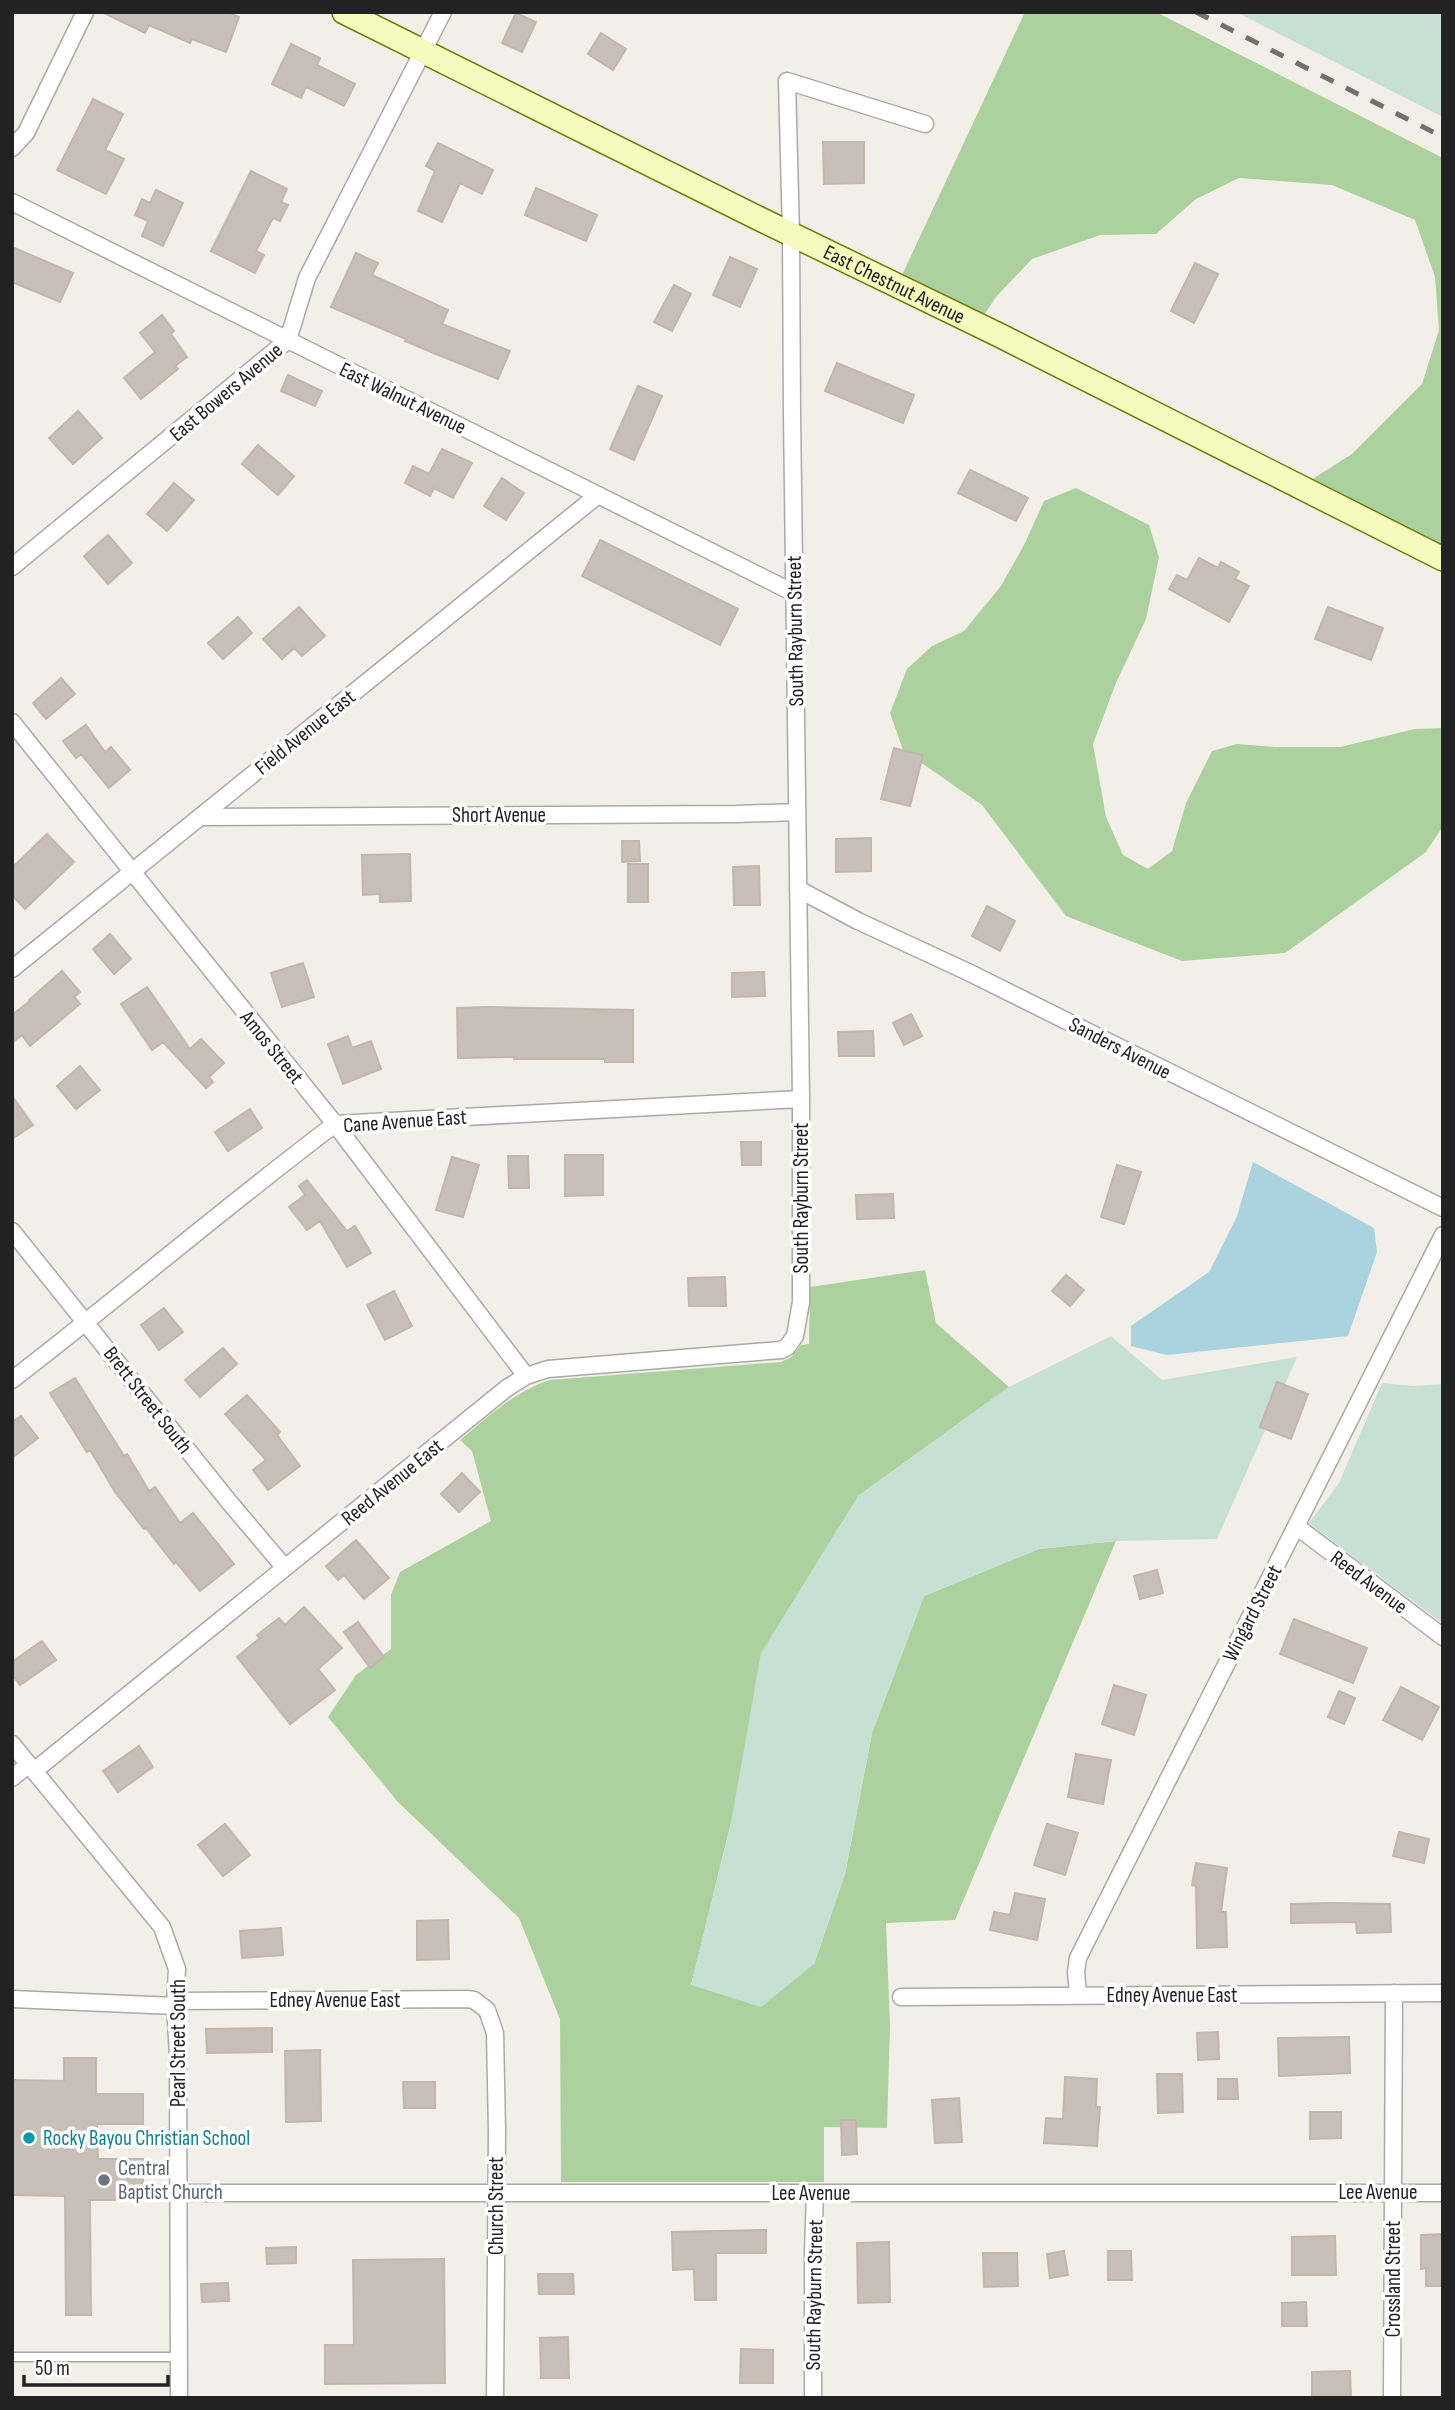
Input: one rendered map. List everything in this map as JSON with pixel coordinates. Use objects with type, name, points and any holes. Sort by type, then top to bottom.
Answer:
[{"type":"street","points":[[12,148],[26,134],[85,12]]},
{"type":"street","name":"East Chestnut Avenue","points":[[344,12],[999,335],[1443,559]]},
{"type":"street","name":"East Bowers Avenue","points":[[12,567],[288,340],[307,278],[443,12]]},
{"type":"street","name":"South Rayburn Street","points":[[798,1324],[801,1302],[801,1099],[787,81],[925,124]]},
{"type":"street","name":"East Walnut Avenue","points":[[12,202],[794,593]]},
{"type":"street","name":"Field Avenue East","points":[[12,969],[598,495]]},
{"type":"street","name":"Amos Street","points":[[12,722],[335,1124],[526,1376]]},
{"type":"street","name":"Short Avenue","points":[[202,817],[797,812]]},
{"type":"street","name":"Sanders Avenue","points":[[798,889],[1443,1208]]},
{"type":"street","name":"Cane Avenue East","points":[[12,1380],[272,1171],[335,1124],[801,1099]]},
{"type":"street","name":"Brett Street South","points":[[12,1231],[87,1322],[155,1411],[285,1568]]},
{"type":"street","name":"Wingard Street","points":[[1078,1995],[1078,1958],[1443,1235]]},
{"type":"street","name":"Reed Avenue East","points":[[12,1778],[31,1768],[285,1568],[507,1388],[526,1376],[548,1369],[781,1350],[787,1347],[795,1336],[798,1324]]},
{"type":"street","name":"Reed Avenue","points":[[1296,1527],[1443,1637]]},
{"type":"street","name":"Pearl Street South","points":[[12,1744],[162,1927],[177,1969],[179,2398]]},
{"type":"street","name":"Crossland Street","points":[[1392,2398],[1394,1993]]},
{"type":"street","name":"Edney Avenue East","points":[[901,1997],[1443,1993]]},
{"type":"street","name":"Edney Avenue East","points":[[12,2000],[176,2003],[467,1999],[483,2006],[489,2014]]},
{"type":"street","name":"Church Street","points":[[489,2014],[495,2033],[495,2398]]},
{"type":"street","name":"Lee Avenue","points":[[179,2193],[1443,2193]]},
{"type":"street","name":"South Rayburn Street","points":[[813,2398],[813,2252],[816,2193]]},
{"type":"lane","points":[[12,2357],[179,2357]]},
{"type":"green space","points":[[1025,12],[1156,12],[1443,158],[1443,546],[1311,480],[1352,454],[1422,384],[1439,330],[1435,277],[1415,220],[1332,185],[1239,178],[1196,199],[1156,234],[1100,235],[1032,259],[996,297],[984,315],[902,275]]},
{"type":"green space","points":[[1236,12],[1443,12],[1443,117]]},
{"type":"green space","points":[[1076,488],[1149,525],[1159,557],[1146,619],[1116,683],[1093,744],[1106,817],[1123,855],[1148,869],[1172,851],[1186,803],[1212,751],[1237,744],[1340,747],[1415,729],[1443,728],[1443,826],[1426,852],[1285,953],[1182,961],[1066,916],[982,805],[903,750],[890,713],[907,669],[932,646],[964,631],[1001,586],[1044,501]]},
{"type":"green space","points":[[925,1270],[936,1323],[1009,1387],[858,1496],[731,1823],[691,1985],[814,1964],[845,1874],[872,1733],[924,1596],[1039,1549],[1116,1541],[955,1920],[886,1923],[890,2026],[887,2128],[824,2127],[824,2182],[561,2182],[560,2019],[519,1918],[398,1802],[328,1717],[356,1675],[391,1649],[391,1595],[400,1572],[491,1521],[472,1451],[460,1440],[503,1405],[550,1380],[781,1362],[791,1357],[801,1345],[809,1344],[810,1287]]},
{"type":"green space","points":[[1111,1336],[1162,1380],[1297,1357],[1217,1539],[1116,1541],[1039,1549],[924,1596],[872,1733],[845,1874],[814,1964],[761,2007],[691,1985],[731,1823],[761,1653],[858,1496],[1009,1387]]},
{"type":"green space","points":[[1382,1383],[1414,1386],[1443,1384],[1443,1624],[1309,1523],[1339,1483]]},
{"type":"water","points":[[1253,1162],[1374,1228],[1377,1252],[1348,1336],[1167,1355],[1131,1346],[1131,1326],[1209,1272],[1237,1216]]},
{"type":"building","points":[[102,12],[227,12],[239,17],[226,52],[192,39],[190,43],[149,25],[145,33]]},
{"type":"building","points":[[516,13],[536,22],[522,52],[502,43]]},
{"type":"building","points":[[601,33],[626,49],[613,70],[588,54]]},
{"type":"building","points":[[291,44],[320,58],[317,65],[355,84],[344,106],[306,87],[301,98],[272,84]]},
{"type":"building","points":[[93,99],[123,114],[105,150],[124,159],[106,194],[57,170]]},
{"type":"building","points":[[823,142],[864,142],[864,183],[824,184]]},
{"type":"building","points":[[438,143],[493,170],[482,194],[460,183],[442,222],[418,211],[435,171],[426,166]]},
{"type":"building","points":[[251,171],[287,189],[281,202],[288,205],[280,221],[273,218],[256,251],[264,255],[255,273],[211,251]]},
{"type":"building","points":[[536,188],[597,215],[586,241],[525,215]]},
{"type":"building","points":[[156,190],[183,203],[163,246],[142,236],[148,221],[135,215],[142,199],[150,203]]},
{"type":"building","points":[[12,247],[73,273],[60,302],[12,282]]},
{"type":"building","points":[[356,253],[378,263],[372,275],[448,310],[442,324],[510,351],[498,379],[331,307]]},
{"type":"building","points":[[730,257],[757,269],[740,307],[713,295]]},
{"type":"building","points":[[1195,263],[1218,274],[1194,323],[1171,311]]},
{"type":"building","points":[[674,285],[691,294],[672,331],[654,322]]},
{"type":"building","points":[[162,315],[174,331],[171,334],[187,357],[175,366],[178,369],[141,399],[124,378],[155,352],[140,333]]},
{"type":"building","points":[[837,363],[914,395],[903,423],[825,391]]},
{"type":"building","points":[[288,375],[322,391],[315,406],[281,391]]},
{"type":"building","points":[[638,386],[662,396],[634,460],[610,449]]},
{"type":"building","points":[[78,411],[102,438],[73,464],[49,438]]},
{"type":"building","points":[[258,445],[294,476],[278,495],[242,464]]},
{"type":"building","points":[[442,449],[472,463],[453,498],[434,488],[430,496],[405,483],[413,466],[429,474]]},
{"type":"building","points":[[970,470],[1028,498],[1016,521],[958,493]]},
{"type":"building","points":[[502,478],[524,493],[506,520],[484,506]]},
{"type":"building","points":[[174,483],[194,500],[167,531],[147,514]]},
{"type":"building","points":[[108,535],[132,563],[108,584],[84,556]]},
{"type":"building","points":[[600,540],[738,609],[720,645],[582,576]]},
{"type":"building","points":[[1199,558],[1218,568],[1221,562],[1239,572],[1235,579],[1249,586],[1229,622],[1169,589],[1177,575],[1187,580]]},
{"type":"building","points":[[299,607],[325,636],[302,656],[294,648],[282,659],[263,639]]},
{"type":"building","points":[[1328,607],[1383,628],[1371,660],[1315,639]]},
{"type":"building","points":[[238,617],[252,633],[223,659],[208,643]]},
{"type":"building","points":[[61,678],[75,694],[46,719],[33,703]]},
{"type":"building","points":[[86,725],[105,752],[111,747],[130,770],[109,788],[81,754],[76,758],[63,741]]},
{"type":"building","points":[[894,748],[923,755],[910,806],[881,799]]},
{"type":"building","points":[[47,834],[74,862],[25,909],[12,895],[12,868]]},
{"type":"building","points":[[871,838],[871,871],[836,872],[836,839]]},
{"type":"building","points":[[622,841],[639,841],[640,861],[622,862]]},
{"type":"building","points":[[410,854],[411,901],[380,902],[380,894],[363,895],[362,855]]},
{"type":"building","points":[[628,864],[648,864],[648,902],[628,902]]},
{"type":"building","points":[[759,866],[760,905],[734,905],[733,867]]},
{"type":"building","points":[[987,906],[1015,921],[1000,951],[972,936]]},
{"type":"building","points":[[110,934],[131,959],[114,974],[93,949]]},
{"type":"building","points":[[303,963],[314,997],[282,1007],[271,973]]},
{"type":"building","points":[[62,971],[80,992],[74,997],[80,1004],[30,1046],[22,1035],[12,1043],[12,1015]]},
{"type":"building","points":[[764,972],[765,996],[732,997],[732,973]]},
{"type":"building","points":[[147,987],[190,1049],[201,1039],[224,1063],[209,1077],[213,1082],[206,1088],[163,1042],[152,1050],[121,1004]]},
{"type":"building","points":[[457,1008],[633,1010],[633,1062],[605,1062],[605,1059],[458,1058]]},
{"type":"building","points":[[911,1014],[922,1036],[904,1045],[893,1023]]},
{"type":"building","points":[[873,1031],[874,1056],[839,1056],[838,1032]]},
{"type":"building","points":[[348,1036],[352,1048],[371,1041],[381,1069],[343,1084],[328,1044]]},
{"type":"building","points":[[80,1066],[100,1090],[76,1109],[57,1086]]},
{"type":"building","points":[[12,1096],[33,1125],[12,1139]]},
{"type":"building","points":[[250,1109],[262,1128],[228,1151],[215,1132]]},
{"type":"building","points":[[741,1142],[761,1142],[761,1165],[742,1165]]},
{"type":"building","points":[[565,1155],[603,1155],[603,1195],[565,1196]]},
{"type":"building","points":[[508,1156],[528,1156],[529,1188],[509,1188]]},
{"type":"building","points":[[452,1157],[479,1165],[463,1217],[436,1210]]},
{"type":"building","points":[[1117,1165],[1141,1172],[1124,1224],[1101,1217]]},
{"type":"building","points":[[307,1180],[347,1231],[355,1226],[371,1253],[347,1267],[320,1221],[307,1230],[289,1207],[305,1195],[299,1186]]},
{"type":"building","points":[[893,1194],[894,1218],[857,1219],[856,1195]]},
{"type":"building","points":[[1066,1275],[1084,1290],[1070,1306],[1052,1291]]},
{"type":"building","points":[[725,1277],[726,1306],[689,1306],[688,1278]]},
{"type":"building","points":[[394,1291],[412,1326],[385,1340],[367,1305]]},
{"type":"building","points":[[164,1308],[183,1332],[159,1350],[141,1325]]},
{"type":"building","points":[[223,1348],[237,1364],[200,1397],[185,1380]]},
{"type":"building","points":[[75,1378],[149,1491],[155,1487],[180,1523],[193,1513],[234,1564],[200,1591],[176,1562],[174,1564],[115,1492],[90,1450],[87,1452],[50,1393]]},
{"type":"building","points":[[1277,1382],[1308,1394],[1291,1439],[1260,1427]]},
{"type":"building","points":[[247,1395],[280,1432],[277,1435],[300,1466],[268,1490],[253,1470],[266,1460],[225,1414]]},
{"type":"building","points":[[21,1416],[38,1438],[12,1458],[12,1422]]},
{"type":"building","points":[[462,1473],[480,1492],[459,1512],[441,1494]]},
{"type":"building","points":[[356,1540],[389,1578],[364,1599],[344,1575],[338,1580],[326,1566]]},
{"type":"building","points":[[1157,1570],[1163,1593],[1140,1599],[1134,1576]]},
{"type":"building","points":[[304,1607],[342,1648],[318,1669],[335,1690],[290,1724],[237,1657],[260,1638],[257,1635],[279,1618],[285,1625]]},
{"type":"building","points":[[1294,1619],[1367,1648],[1353,1683],[1280,1654]]},
{"type":"building","points":[[358,1622],[384,1657],[370,1668],[344,1632]]},
{"type":"building","points":[[42,1641],[56,1660],[20,1685],[12,1674],[12,1662]]},
{"type":"building","points":[[1114,1685],[1146,1695],[1134,1735],[1102,1724]]},
{"type":"building","points":[[1401,1687],[1439,1707],[1422,1740],[1383,1720]]},
{"type":"building","points":[[1339,1691],[1355,1698],[1344,1724],[1328,1717]]},
{"type":"building","points":[[139,1746],[153,1767],[118,1792],[103,1771]]},
{"type":"building","points":[[1076,1754],[1111,1760],[1103,1804],[1068,1797]]},
{"type":"building","points":[[225,1824],[250,1855],[223,1876],[198,1845]]},
{"type":"building","points":[[1047,1824],[1078,1833],[1065,1875],[1034,1865]]},
{"type":"building","points":[[1399,1832],[1429,1839],[1424,1863],[1393,1856]]},
{"type":"building","points":[[1196,1863],[1227,1868],[1221,1912],[1226,1912],[1227,1947],[1197,1948],[1196,1886],[1192,1885]]},
{"type":"building","points":[[1015,1893],[1045,1899],[1037,1940],[990,1930],[994,1912],[1010,1915]]},
{"type":"building","points":[[1291,1904],[1390,1904],[1391,1932],[1357,1933],[1356,1922],[1291,1923]]},
{"type":"building","points":[[448,1920],[449,1959],[417,1960],[417,1921]]},
{"type":"building","points":[[281,1928],[283,1955],[242,1958],[240,1931]]},
{"type":"building","points":[[272,2028],[272,2052],[207,2053],[206,2029]]},
{"type":"building","points":[[1218,2032],[1219,2059],[1198,2060],[1197,2033]]},
{"type":"building","points":[[1349,2037],[1350,2073],[1279,2076],[1278,2038]]},
{"type":"building","points":[[320,2050],[321,2121],[286,2122],[285,2051]]},
{"type":"building","name":"Central Baptist Church","points":[[64,2058],[96,2058],[96,2094],[143,2094],[143,2124],[97,2124],[98,2159],[143,2159],[143,2200],[90,2200],[91,2315],[66,2315],[65,2196],[12,2195],[12,2080],[64,2081]]},
{"type":"building","points":[[1157,2074],[1182,2074],[1183,2112],[1158,2113]]},
{"type":"building","points":[[1065,2077],[1097,2079],[1096,2107],[1100,2107],[1097,2146],[1044,2143],[1046,2118],[1063,2119]]},
{"type":"building","points":[[1218,2079],[1237,2079],[1238,2099],[1218,2099]]},
{"type":"building","points":[[403,2082],[435,2082],[435,2108],[404,2108]]},
{"type":"building","points":[[959,2098],[962,2142],[935,2143],[932,2100]]},
{"type":"building","points":[[1310,2112],[1341,2112],[1341,2138],[1310,2139]]},
{"type":"building","points":[[841,2120],[856,2120],[857,2154],[842,2155]]},
{"type":"building","points":[[766,2230],[766,2253],[716,2253],[716,2300],[695,2300],[694,2269],[673,2270],[672,2232]]},
{"type":"building","points":[[1443,2234],[1443,2286],[1426,2286],[1426,2268],[1421,2269],[1421,2235]]},
{"type":"building","points":[[1335,2236],[1336,2275],[1292,2275],[1292,2237]]},
{"type":"building","points":[[889,2242],[890,2302],[858,2303],[857,2243]]},
{"type":"building","points":[[296,2247],[296,2263],[267,2264],[266,2248]]},
{"type":"building","points":[[1064,2251],[1068,2275],[1050,2278],[1047,2254]]},
{"type":"building","points":[[1108,2251],[1131,2251],[1132,2280],[1108,2280]]},
{"type":"building","points":[[983,2253],[1017,2253],[1018,2286],[984,2287]]},
{"type":"building","points":[[444,2259],[445,2383],[325,2384],[325,2345],[354,2345],[353,2260]]},
{"type":"building","points":[[538,2274],[573,2274],[574,2294],[539,2294]]},
{"type":"building","points":[[228,2283],[229,2301],[202,2302],[201,2284]]},
{"type":"building","points":[[1306,2302],[1307,2326],[1282,2326],[1282,2303]]},
{"type":"building","points":[[568,2337],[569,2378],[541,2378],[540,2338]]},
{"type":"building","points":[[741,2349],[773,2350],[773,2383],[740,2383]]},
{"type":"building","points":[[1350,2371],[1351,2398],[1312,2398],[1312,2372]]},
{"type":"railway","points":[[1196,12],[1443,137]]},
{"type":"place","name":"Rocky Bayou Christian School","points":[[29,2138]]},
{"type":"place","name":"Central Baptist Church","points":[[104,2180]]}]
